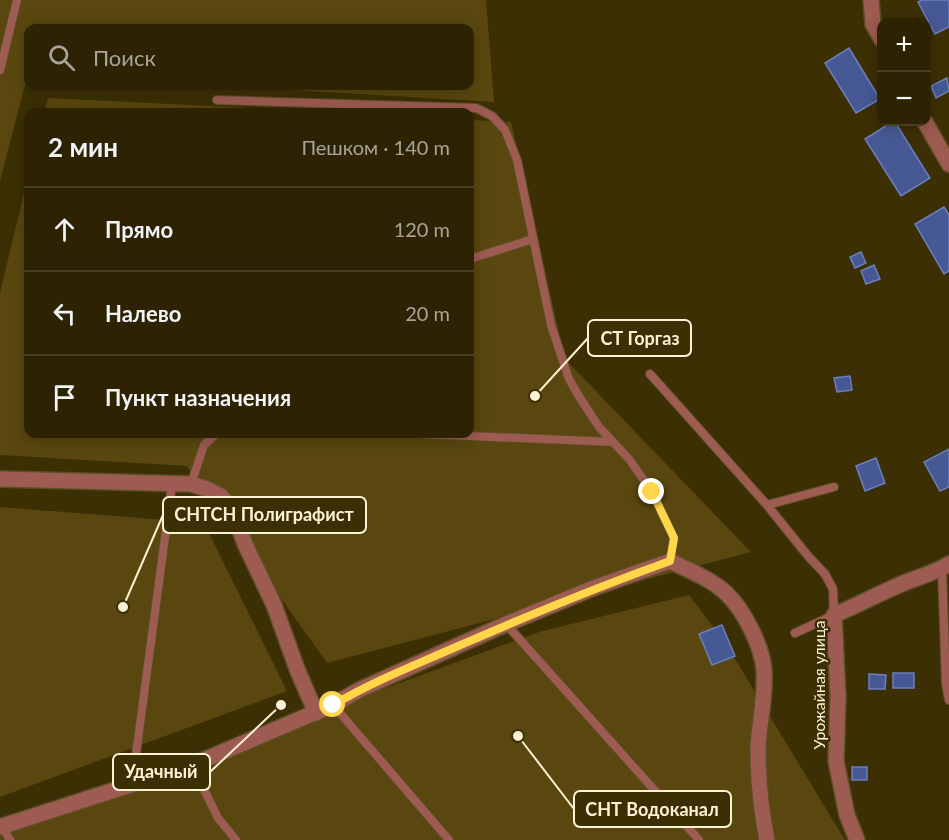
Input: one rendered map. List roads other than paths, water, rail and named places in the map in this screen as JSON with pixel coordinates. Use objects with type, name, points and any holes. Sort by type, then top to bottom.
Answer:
[{"type":"street","points":[[872,0],[873,24],[877,31]]},
{"type":"street","points":[[927,126],[949,164]]},
{"type":"street","points":[[0,480],[191,484],[221,496],[232,509],[245,544],[274,605],[315,713]]},
{"type":"street","points":[[1,827],[192,765],[333,705],[359,690],[506,624],[596,587],[670,561],[706,579],[726,593],[746,620],[758,646],[764,670],[758,747],[760,805],[767,840]]},
{"type":"street","name":"Урожайная улица","points":[[857,840],[847,815],[836,761],[838,697],[834,615],[945,566]]},
{"type":"lane","points":[[0,70],[17,0]]},
{"type":"lane","points":[[217,100],[476,108],[492,116],[505,130],[517,160],[551,326],[559,354],[580,398],[599,427],[629,459],[652,492],[674,538],[670,561]]},
{"type":"lane","points":[[474,258],[533,239]]},
{"type":"lane","points":[[650,374],[825,574],[833,589],[834,615],[795,633]]},
{"type":"lane","points":[[474,436],[613,442]]},
{"type":"lane","points":[[191,484],[204,445],[212,438]]},
{"type":"lane","points":[[132,786],[172,485]]},
{"type":"lane","points":[[767,505],[834,487]]},
{"type":"lane","points":[[945,566],[946,684],[949,699]]},
{"type":"lane","points":[[506,624],[699,840]]},
{"type":"lane","points":[[333,705],[449,840]]},
{"type":"lane","points":[[192,765],[218,818],[236,840]]},
{"type":"lane","points":[[1,827],[10,840]]},
{"type":"place","name":"СТ Горгаз","points":[[535,396]]},
{"type":"place","name":"СНТСН Полиграфист","points":[[123,607]]},
{"type":"place","name":"Удачный","points":[[281,705]]},
{"type":"place","name":"СНТ Водоканал","points":[[518,736]]}]
